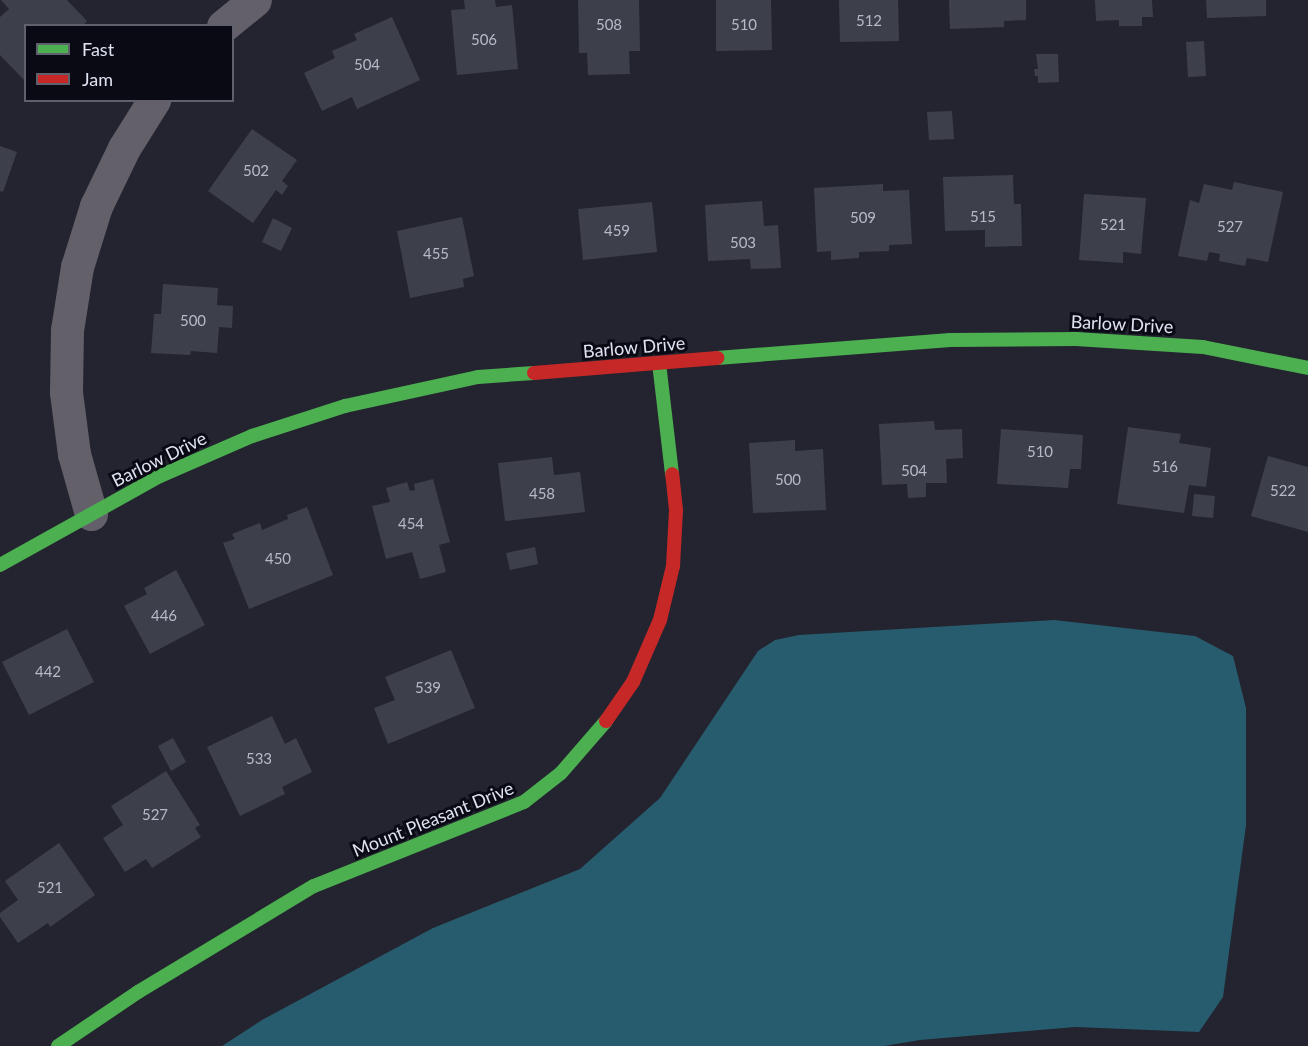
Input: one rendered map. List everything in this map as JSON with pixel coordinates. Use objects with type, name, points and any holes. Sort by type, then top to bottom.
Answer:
[{"type":"street","points":[[225,24],[255,0]]},
{"type":"street","points":[[91,514],[74,454],[66,392],[67,330],[77,267],[96,206],[124,148],[153,102]]},
{"type":"street","name":"Barlow Drive","points":[[0,565],[160,476],[252,436],[345,406],[478,378],[950,340],[1076,339],[1203,347],[1308,368]]},
{"type":"street","name":"Mount Pleasant Drive","points":[[58,1046],[138,992],[314,886],[524,802],[561,773],[600,730],[633,682],[660,620],[672,566],[676,510],[658,363]]},
{"type":"water","points":[[1054,620],[1195,636],[1233,656],[1246,708],[1246,825],[1223,997],[1199,1032],[1075,1027],[920,1040],[884,1046],[222,1046],[262,1020],[433,928],[580,869],[660,798],[758,651],[775,640],[799,635]]},
{"type":"building","points":[[1,0],[67,0],[87,21],[85,24],[24,24],[24,80],[0,55],[0,17],[9,9]]},
{"type":"building","points":[[464,0],[495,0],[496,7],[512,5],[518,69],[457,75],[451,10],[465,9]]},
{"type":"building","points":[[578,0],[639,0],[640,51],[629,51],[630,74],[588,75],[587,53],[579,53]]},
{"type":"building","points":[[716,0],[771,0],[772,50],[716,51]]},
{"type":"building","points":[[839,0],[898,0],[899,41],[840,42]]},
{"type":"building","points":[[949,0],[1026,0],[1026,20],[1004,21],[1004,27],[950,29]]},
{"type":"building","points":[[1095,0],[1152,0],[1153,17],[1142,17],[1142,26],[1119,26],[1119,20],[1096,21]]},
{"type":"building","points":[[1206,0],[1266,0],[1266,16],[1207,18]]},
{"type":"building","points":[[392,17],[420,80],[357,109],[352,97],[322,111],[304,73],[335,58],[332,51],[357,40],[354,34]]},
{"type":"building","points":[[1204,41],[1206,76],[1188,77],[1186,42]]},
{"type":"building","points":[[1036,54],[1058,54],[1059,82],[1038,83],[1038,76],[1035,76],[1034,69],[1038,69]]},
{"type":"building","points":[[952,111],[954,139],[929,140],[927,112]]},
{"type":"building","points":[[252,129],[297,160],[282,181],[288,186],[282,195],[276,190],[253,223],[208,191]]},
{"type":"building","points":[[0,146],[17,152],[3,192],[0,191]]},
{"type":"building","points":[[1013,175],[1014,204],[1021,204],[1022,246],[985,247],[985,230],[945,231],[943,177]]},
{"type":"building","points":[[1234,182],[1283,192],[1268,262],[1247,258],[1245,266],[1219,261],[1220,254],[1209,252],[1207,261],[1178,256],[1190,200],[1199,203],[1204,184],[1232,190]]},
{"type":"building","points":[[883,184],[883,191],[909,190],[912,244],[889,245],[889,251],[859,252],[859,258],[831,260],[831,251],[817,252],[814,188]]},
{"type":"building","points":[[1084,194],[1146,198],[1141,254],[1123,252],[1123,263],[1079,260]]},
{"type":"building","points":[[762,201],[764,226],[778,225],[781,268],[751,269],[750,259],[708,261],[705,205]]},
{"type":"building","points":[[652,202],[657,252],[583,260],[578,209]]},
{"type":"building","points":[[462,217],[474,276],[463,279],[464,287],[410,298],[397,231]]},
{"type":"building","points":[[273,218],[292,228],[281,251],[262,242]]},
{"type":"building","points":[[163,284],[218,288],[217,305],[233,306],[232,328],[219,327],[217,353],[191,351],[190,355],[151,353],[154,314],[161,314]]},
{"type":"building","points":[[934,421],[935,430],[962,429],[963,458],[946,459],[947,483],[926,483],[926,497],[908,498],[907,484],[882,485],[879,424]]},
{"type":"building","points":[[1128,427],[1181,434],[1179,443],[1211,448],[1206,487],[1189,485],[1184,513],[1117,504]]},
{"type":"building","points":[[1001,429],[1083,435],[1081,469],[1070,469],[1068,488],[997,484]]},
{"type":"building","points":[[795,440],[795,451],[823,449],[826,510],[753,513],[749,443]]},
{"type":"building","points":[[1268,456],[1308,467],[1308,532],[1251,516]]},
{"type":"building","points":[[552,457],[554,475],[580,472],[585,512],[505,521],[498,463]]},
{"type":"building","points":[[433,479],[450,542],[439,545],[446,572],[420,579],[412,552],[386,559],[372,506],[390,502],[386,488],[407,482],[410,491],[415,490],[414,484]]},
{"type":"building","points":[[1194,494],[1215,496],[1213,518],[1192,516]]},
{"type":"building","points":[[307,507],[333,575],[249,609],[223,543],[235,539],[232,534],[260,523],[262,530],[288,519],[287,515]]},
{"type":"building","points":[[535,547],[538,564],[510,570],[506,553]]},
{"type":"building","points":[[176,570],[205,625],[150,654],[124,606],[147,594],[144,588]]},
{"type":"building","points":[[67,629],[94,682],[29,715],[2,662]]},
{"type":"building","points":[[451,650],[475,708],[388,744],[374,708],[395,700],[385,677]]},
{"type":"building","points":[[272,716],[285,744],[296,738],[312,772],[282,787],[285,794],[240,816],[207,747]]},
{"type":"building","points":[[173,738],[186,762],[171,771],[158,746]]},
{"type":"building","points":[[166,771],[200,825],[195,828],[201,837],[152,868],[146,859],[125,872],[103,838],[123,825],[111,806]]},
{"type":"building","points":[[59,843],[95,895],[50,927],[48,923],[18,943],[0,917],[0,913],[18,900],[5,881]]},
{"type":"traffic: fast","points":[[717,358],[950,340],[1076,339],[1203,347],[1308,368]]},
{"type":"traffic: fast","points":[[659,363],[672,474]]},
{"type":"traffic: fast","points":[[0,565],[160,476],[252,436],[345,406],[478,377],[534,373]]},
{"type":"traffic: fast","points":[[58,1046],[138,992],[314,886],[524,802],[561,773],[606,721]]},
{"type":"traffic: jam","points":[[534,373],[717,358]]},
{"type":"traffic: jam","points":[[606,721],[633,682],[660,620],[673,566],[676,510],[672,474]]}]
